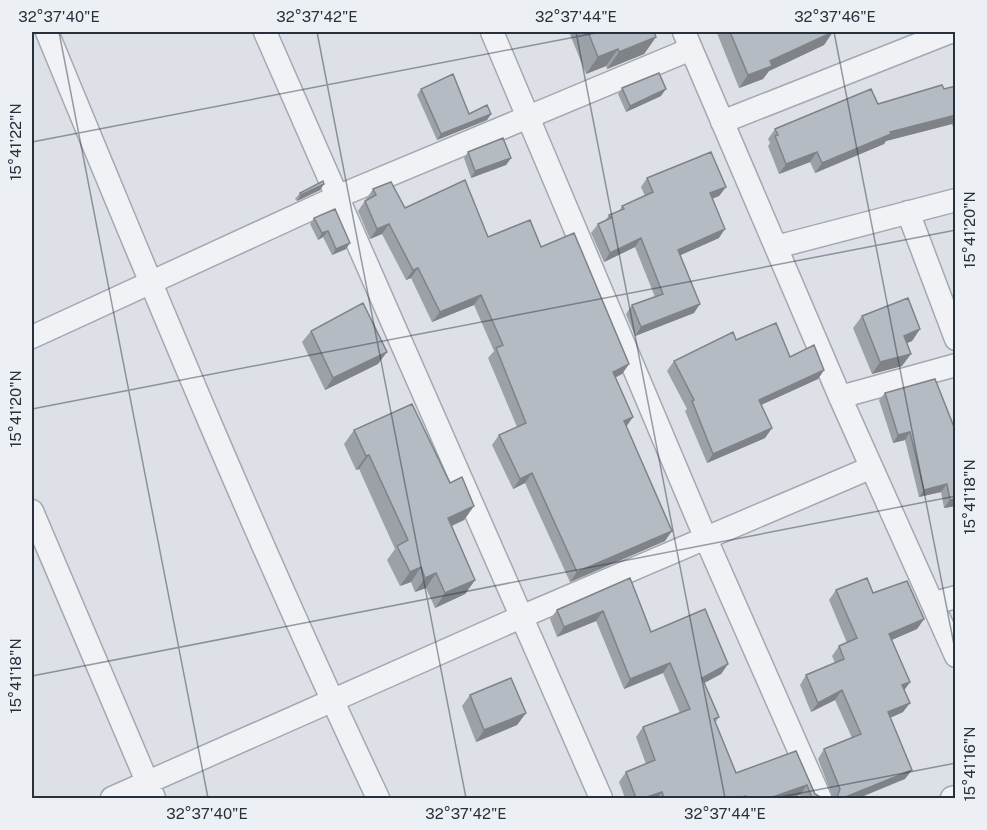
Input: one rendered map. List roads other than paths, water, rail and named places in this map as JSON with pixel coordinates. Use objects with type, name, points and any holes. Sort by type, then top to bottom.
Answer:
[{"type":"street","points":[[47,32],[150,282],[331,700],[378,798]]},
{"type":"street","points":[[265,32],[339,196],[520,617],[601,798]]},
{"type":"street","points":[[492,32],[706,539],[820,798]]},
{"type":"street","points":[[722,122],[950,32]]},
{"type":"street","points":[[32,337],[339,196],[529,118],[687,40],[870,468],[934,603],[956,656]]},
{"type":"street","points":[[776,248],[956,200]]},
{"type":"street","points":[[908,212],[956,339]]},
{"type":"street","points":[[840,397],[956,365]]},
{"type":"street","points":[[111,798],[150,790],[331,700],[870,468]]},
{"type":"street","points":[[32,511],[150,790]]},
{"type":"street","points":[[934,603],[956,597]]}]
